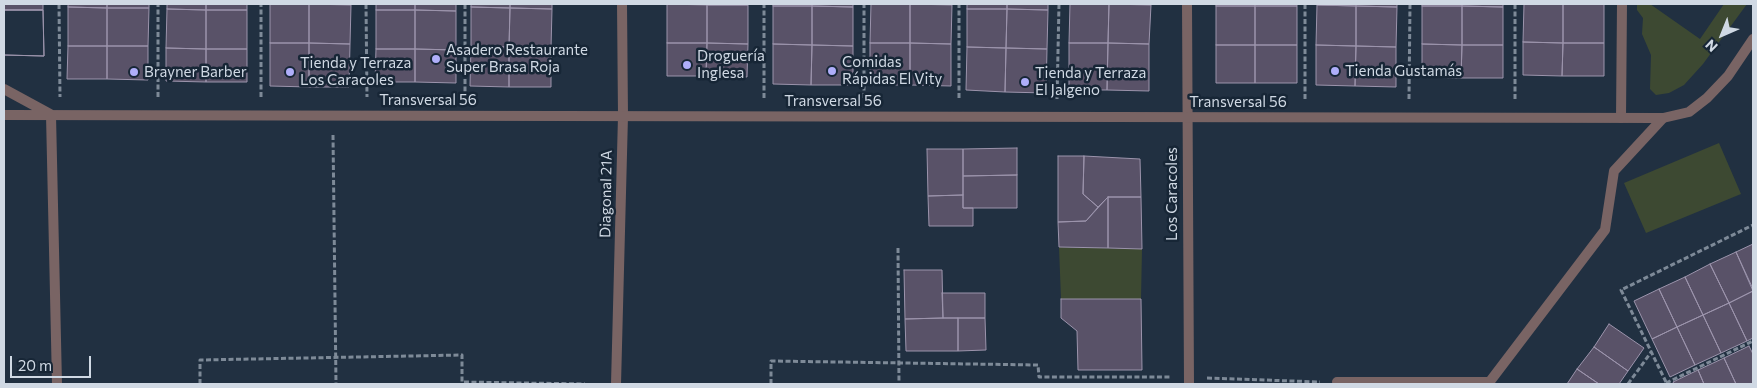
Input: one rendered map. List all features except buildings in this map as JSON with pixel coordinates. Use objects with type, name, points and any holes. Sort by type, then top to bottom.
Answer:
[{"type":"street","name":"Diagonal 21A","points":[[616,384],[623,116],[622,4]]},
{"type":"street","name":"Los Caracoles","points":[[1187,4],[1189,381]]},
{"type":"street","points":[[1621,118],[1622,4]]},
{"type":"street","name":"Transversal 56","points":[[4,115],[1663,118],[1689,112],[1707,98],[1728,76],[1753,39]]},
{"type":"street","points":[[4,89],[51,115],[58,384]]},
{"type":"street","points":[[1337,382],[1489,383],[1605,230],[1614,171],[1663,118]]},
{"type":"path","points":[[59,4],[62,115]]},
{"type":"path","points":[[158,4],[158,115]]},
{"type":"path","points":[[261,4],[261,115]]},
{"type":"path","points":[[366,4],[367,115]]},
{"type":"path","points":[[465,4],[465,116]]},
{"type":"path","points":[[764,4],[764,116]]},
{"type":"path","points":[[864,4],[864,116]]},
{"type":"path","points":[[959,4],[959,117]]},
{"type":"path","points":[[1057,117],[1059,4]]},
{"type":"path","points":[[1305,4],[1305,117]]},
{"type":"path","points":[[1409,117],[1410,4]]},
{"type":"path","points":[[1515,4],[1515,118]]},
{"type":"path","points":[[333,115],[336,384]]},
{"type":"path","points":[[1753,225],[1621,290],[1666,383],[1753,341]]},
{"type":"path","points":[[898,248],[899,384]]},
{"type":"path","points":[[1628,384],[1652,351]]},
{"type":"path","points":[[200,384],[200,360],[462,355],[462,382],[585,384]]},
{"type":"path","points":[[771,384],[771,361],[1038,365],[1039,378],[1337,382]]},
{"type":"green space","points":[[1637,4],[1650,4],[1700,39],[1724,4],[1747,4],[1703,64],[1684,85],[1669,93],[1656,95],[1650,89],[1651,55],[1642,34],[1643,18],[1637,10]]},
{"type":"green space","points":[[1719,143],[1741,194],[1646,233],[1624,183]]},
{"type":"green space","points":[[1059,247],[1142,249],[1141,299],[1061,299]]},
{"type":"place","name":"Asadero Restaurante Super Brasa Roja","points":[[436,59]]},
{"type":"place","name":"Droguería Inglesa","points":[[687,65]]},
{"type":"place","name":"Comidas Rápidas El Vity","points":[[832,71]]},
{"type":"place","name":"Tienda Gustamás","points":[[1335,71]]},
{"type":"place","name":"Brayner Barber","points":[[134,72]]},
{"type":"place","name":"Tienda y Terraza Los Caracoles","points":[[290,72]]},
{"type":"place","name":"Tienda y Terraza El Jalgeno","points":[[1025,82]]}]
